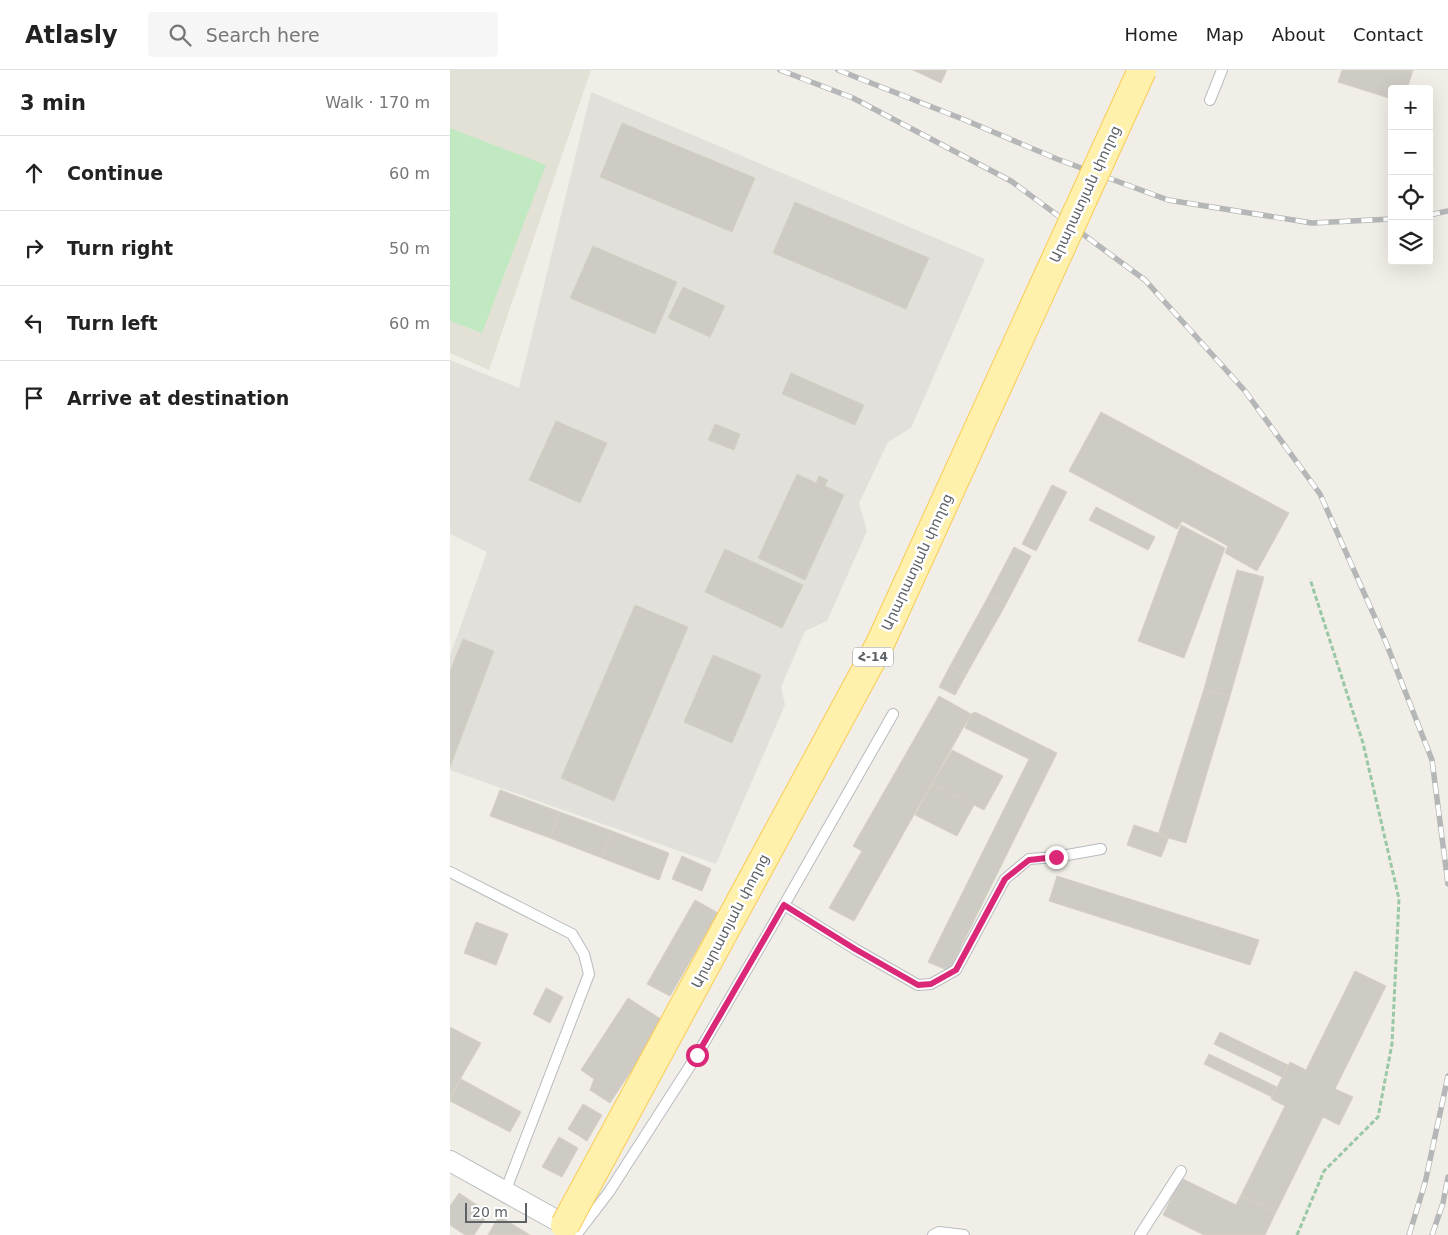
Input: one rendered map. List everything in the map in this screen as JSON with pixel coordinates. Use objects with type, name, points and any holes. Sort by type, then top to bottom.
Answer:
[{"type":"main road","name":"Արարատյան փողոց","points":[[572,1232],[879,646],[1142,70]]},
{"type":"street","points":[[450,1160],[572,1232]]},
{"type":"lane","points":[[1210,100],[1222,70]]},
{"type":"lane","points":[[572,1232],[609,1192],[692,1063],[893,714]]},
{"type":"lane","points":[[784,905],[918,985],[931,984],[956,970],[1005,879],[1029,860],[1101,849]]},
{"type":"lane","points":[[450,872],[572,934],[584,954],[589,974],[505,1192]]},
{"type":"lane","points":[[1140,1235],[1181,1171]]},
{"type":"lane","points":[[933,1235],[939,1232],[964,1235]]},
{"type":"path","points":[[1297,1235],[1324,1171],[1378,1117],[1392,1044],[1399,899],[1363,743],[1310,579]]},
{"type":"shaded area","points":[[450,70],[591,70],[489,370],[450,353]]},
{"type":"shaded area","points":[[591,92],[985,259],[911,428],[888,442],[859,503],[867,531],[827,621],[805,631],[781,687],[785,705],[716,864],[450,770],[450,656],[487,552],[450,534],[450,360],[519,388]]},
{"type":"green space","points":[[450,128],[546,165],[482,333],[450,321]]},
{"type":"building","points":[[913,70],[947,70],[941,83]]},
{"type":"building","points":[[1342,70],[1413,70],[1408,85],[1388,85],[1388,98],[1338,82]]},
{"type":"building","points":[[622,123],[755,178],[732,232],[600,177]]},
{"type":"building","points":[[795,202],[929,258],[906,309],[773,253]]},
{"type":"building","points":[[593,246],[677,282],[655,334],[570,298]]},
{"type":"building","points":[[683,287],[725,306],[710,337],[668,318]]},
{"type":"building","points":[[791,373],[864,405],[855,425],[782,394]]},
{"type":"building","points":[[1101,412],[1289,513],[1257,571],[1225,553],[1228,546],[1182,521],[1177,529],[1069,471]]},
{"type":"building","points":[[556,421],[607,443],[580,503],[529,480]]},
{"type":"building","points":[[715,424],[740,434],[734,450],[708,440]]},
{"type":"building","points":[[797,474],[816,483],[819,476],[828,480],[825,486],[844,495],[805,580],[758,558]]},
{"type":"building","points":[[1052,485],[1067,492],[1036,551],[1022,544]]},
{"type":"building","points":[[1096,507],[1155,537],[1148,550],[1089,520]]},
{"type":"building","points":[[1181,525],[1225,548],[1184,658],[1138,641]]},
{"type":"building","points":[[1014,547],[1031,556],[1006,604],[989,595]]},
{"type":"building","points":[[725,549],[803,585],[782,628],[705,592]]},
{"type":"building","points":[[1237,570],[1264,577],[1230,696],[1204,689]]},
{"type":"building","points":[[989,595],[1006,604],[966,675],[950,666]]},
{"type":"building","points":[[635,605],[688,627],[614,801],[561,778]]},
{"type":"building","points":[[463,639],[494,651],[450,767],[450,671]]},
{"type":"building","points":[[713,655],[761,675],[732,743],[684,722]]},
{"type":"building","points":[[950,666],[966,675],[955,695],[939,687]]},
{"type":"building","points":[[1204,689],[1230,696],[1186,843],[1158,835]]},
{"type":"building","points":[[939,696],[971,714],[854,921],[829,908],[862,851],[853,846]]},
{"type":"building","points":[[975,712],[1057,753],[949,971],[928,962],[1029,759],[965,728],[971,714]]},
{"type":"building","points":[[952,750],[1003,776],[984,810],[932,784]]},
{"type":"building","points":[[932,784],[974,805],[957,836],[915,815]]},
{"type":"building","points":[[500,790],[560,812],[550,838],[490,816]]},
{"type":"building","points":[[560,812],[612,831],[602,858],[550,838]]},
{"type":"building","points":[[1134,825],[1169,837],[1161,857],[1127,845]]},
{"type":"building","points":[[612,831],[669,853],[659,880],[602,858]]},
{"type":"building","points":[[682,856],[711,869],[702,891],[672,879]]},
{"type":"building","points":[[1057,876],[1259,940],[1250,965],[1049,901]]},
{"type":"building","points":[[695,900],[718,913],[670,996],[647,984]]},
{"type":"building","points":[[476,922],[508,934],[496,965],[464,953]]},
{"type":"building","points":[[1355,971],[1386,986],[1335,1089],[1353,1097],[1339,1125],[1323,1117],[1276,1212],[1241,1195],[1285,1106],[1271,1099],[1290,1062],[1306,1070]]},
{"type":"building","points":[[546,988],[563,997],[550,1023],[533,1014]]},
{"type":"building","points":[[628,998],[664,1021],[610,1103],[590,1090],[594,1079],[581,1070]]},
{"type":"building","points":[[450,1027],[481,1043],[450,1097]]},
{"type":"building","points":[[1220,1032],[1288,1065],[1282,1077],[1214,1044]]},
{"type":"building","points":[[1209,1054],[1277,1087],[1272,1097],[1204,1064]]},
{"type":"building","points":[[461,1079],[521,1112],[510,1132],[450,1101]]},
{"type":"building","points":[[583,1104],[602,1115],[587,1141],[568,1129]]},
{"type":"building","points":[[559,1137],[578,1148],[562,1177],[542,1167]]},
{"type":"building","points":[[1181,1178],[1236,1205],[1241,1195],[1276,1212],[1265,1235],[1204,1235],[1163,1215]]},
{"type":"building","points":[[459,1193],[489,1213],[474,1235],[465,1235],[450,1225],[450,1206]]},
{"type":"building","points":[[499,1216],[530,1235],[488,1235]]},
{"type":"railway","points":[[780,70],[853,98],[1011,181],[1145,280],[1245,391],[1320,494],[1385,640],[1432,760],[1448,884]]},
{"type":"railway","points":[[838,70],[1057,159],[1168,200],[1312,223],[1388,219]]},
{"type":"railway","points":[[1433,214],[1448,211]]},
{"type":"railway","points":[[1409,1235],[1425,1183],[1448,1076]]},
{"type":"railway","points":[[1432,1235],[1443,1203],[1448,1177]]},
{"type":"route","points":[[697,1055],[784,905],[918,985],[931,984],[956,970],[1005,879],[1029,860],[1056,857]]}]
